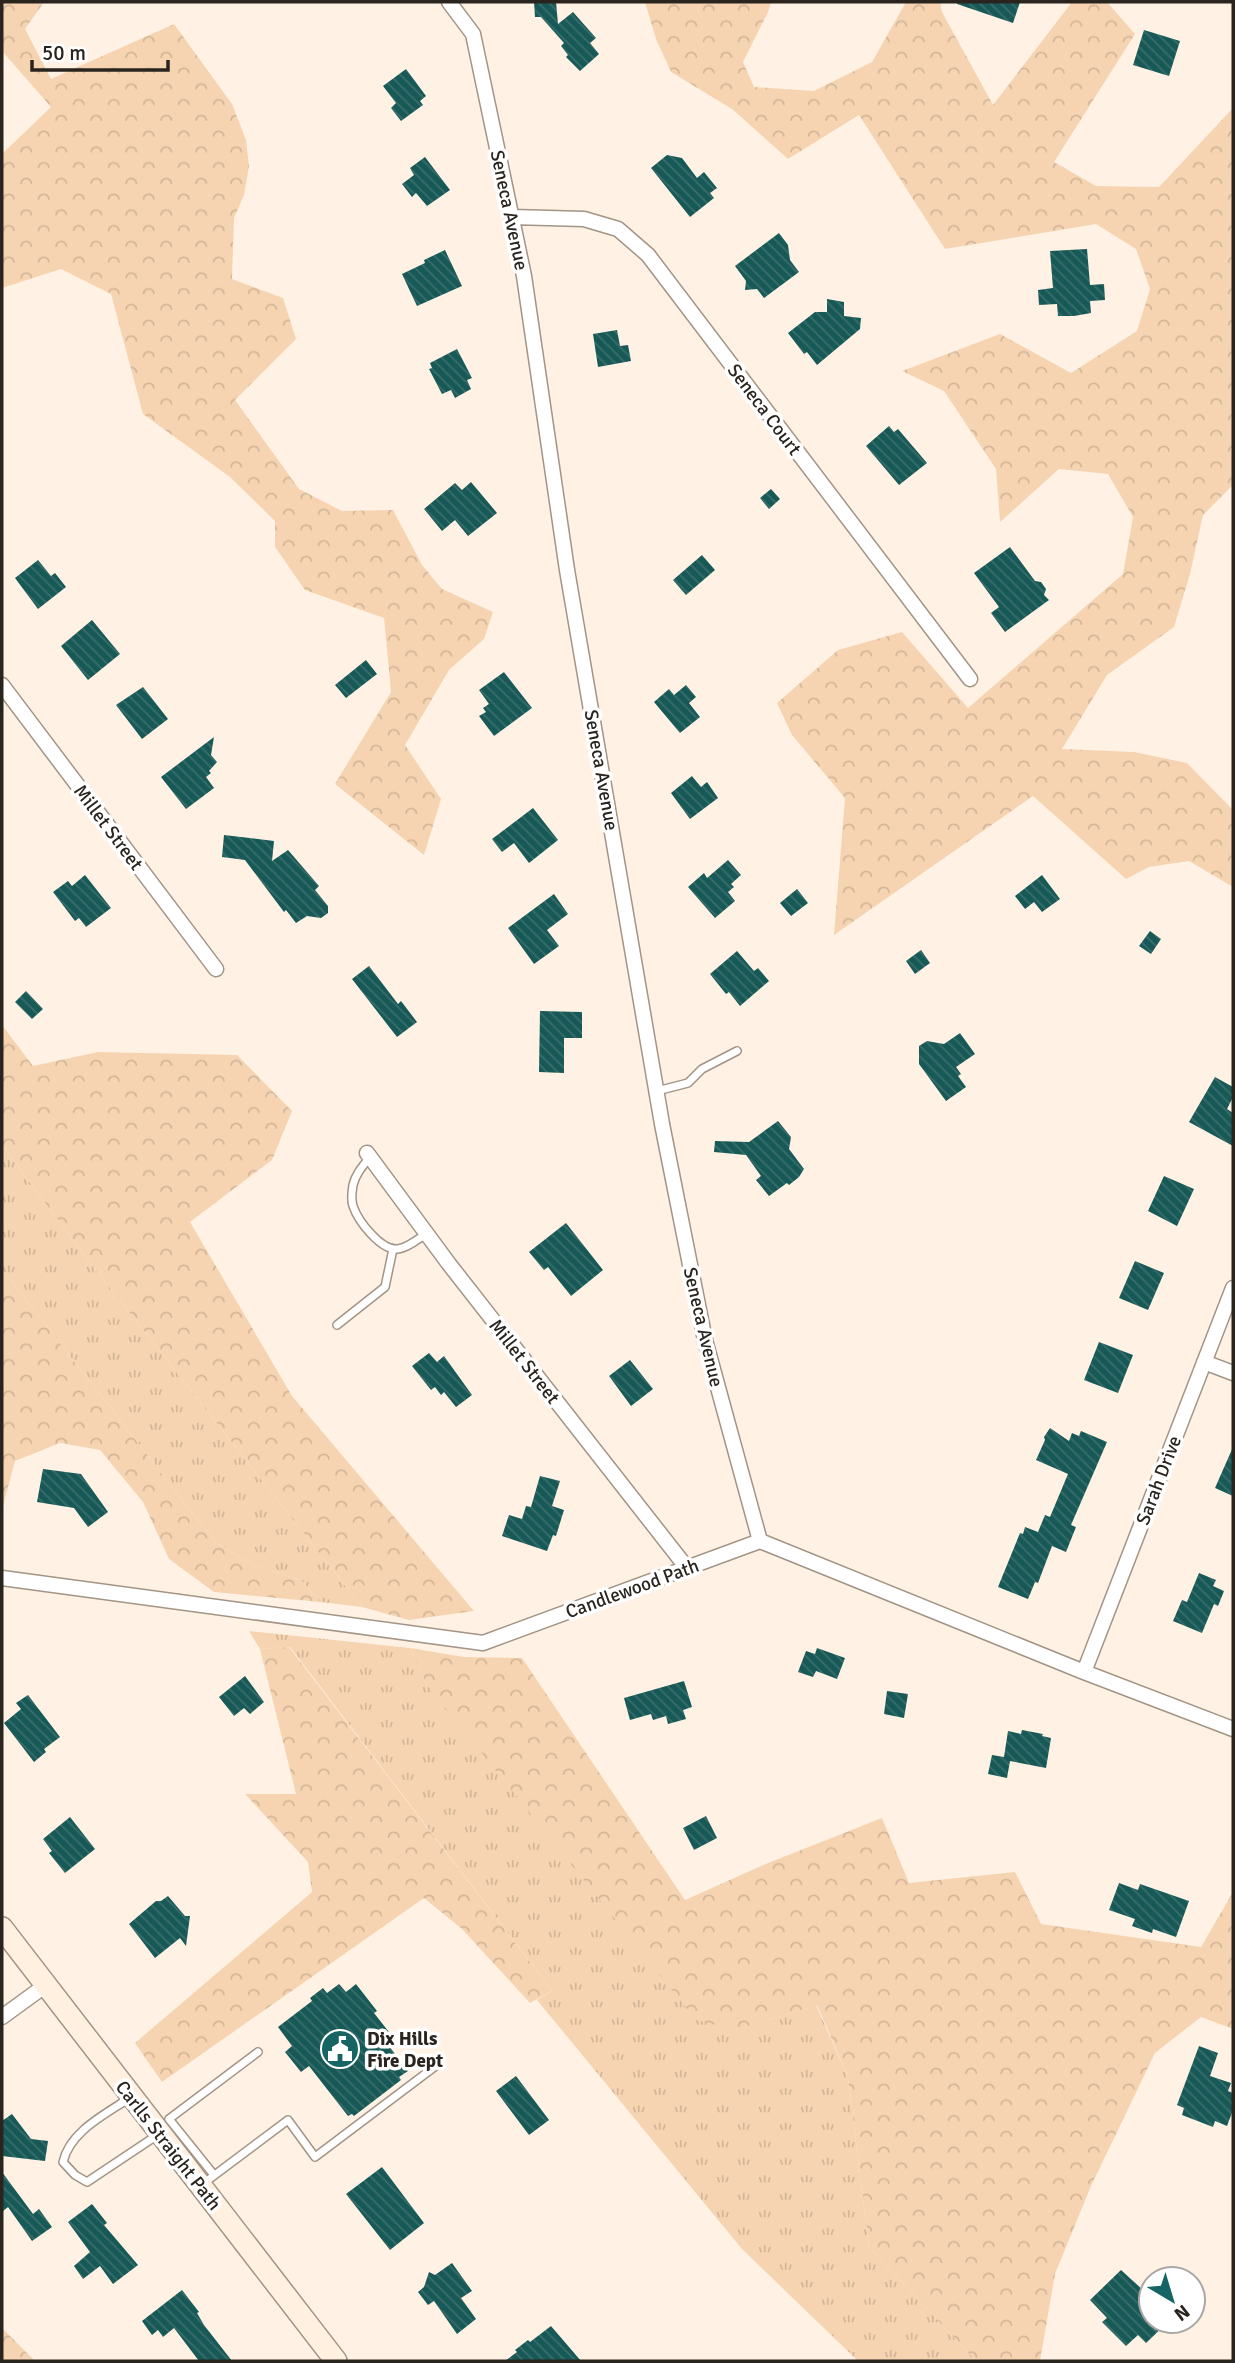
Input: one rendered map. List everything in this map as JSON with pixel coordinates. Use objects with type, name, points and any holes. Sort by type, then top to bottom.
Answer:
[{"type":"street","name":"Seneca Avenue","points":[[449,2],[473,34],[512,217],[526,289],[567,570],[657,1091],[705,1340],[760,1541]]},
{"type":"street","name":"Seneca Court","points":[[512,217],[584,219],[618,229],[648,255],[970,680]]},
{"type":"street","name":"Millet Street","points":[[2,685],[216,969]]},
{"type":"street","name":"Millet Street","points":[[369,1154],[427,1233],[687,1568]]},
{"type":"street","name":"Sarah Drive","points":[[1084,1672],[1233,1288]]},
{"type":"street","points":[[1204,1362],[1233,1373]]},
{"type":"street","name":"Candlewood Path","points":[[2,1578],[483,1643],[760,1541]]},
{"type":"street","points":[[760,1541],[1233,1729]]},
{"type":"street","name":"Carlls Straight Path","points":[[2,1928],[132,2096],[207,2180],[336,2361]]},
{"type":"street","points":[[2,2017],[46,1985]]},
{"type":"lane","points":[[657,1091],[688,1083],[702,1069],[737,1051]]},
{"type":"lane","points":[[369,1154],[357,1172],[353,1186],[354,1209],[374,1238],[384,1246],[402,1249],[427,1233]]},
{"type":"lane","points":[[337,1325],[384,1287],[393,1249]]},
{"type":"lane","points":[[132,2096],[81,2132],[66,2147],[63,2162],[75,2175],[87,2182],[258,2052]]},
{"type":"lane","points":[[207,2180],[288,2120],[315,2157],[437,2065]]},
{"type":"green space","points":[[2,2],[44,2],[25,29],[51,79],[174,24],[232,104],[246,140],[249,166],[244,195],[234,218],[232,279],[283,298],[296,339],[235,400],[299,489],[342,511],[393,510],[422,565],[442,589],[493,612],[484,639],[449,670],[405,745],[441,799],[424,855],[335,784],[391,692],[384,618],[305,590],[275,547],[275,521],[230,477],[143,414],[111,294],[61,269],[2,288],[2,154],[51,107],[2,51]]},
{"type":"green space","points":[[645,2],[771,2],[743,62],[754,87],[814,91],[872,62],[906,2],[940,2],[942,12],[993,105],[1072,2],[1107,2],[1135,34],[1054,162],[1096,186],[1159,187],[1233,108],[1233,485],[1203,515],[1190,574],[1174,627],[1107,675],[1062,749],[1134,752],[1187,763],[1233,810],[1233,887],[1189,861],[1149,867],[1126,879],[1033,796],[834,935],[845,798],[792,735],[777,703],[838,650],[902,632],[968,708],[1123,574],[1133,517],[1108,474],[1059,469],[1000,522],[996,469],[944,391],[902,371],[1000,334],[1071,373],[1137,331],[1150,289],[1136,249],[1096,224],[945,249],[859,115],[788,159],[732,109],[671,72],[656,39]]},
{"type":"green space","points":[[2,1025],[33,1066],[98,1052],[237,1055],[292,1111],[272,1160],[190,1222],[292,1396],[474,1611],[409,1620],[362,1607],[91,1264],[2,1145]]},
{"type":"green space","points":[[2,1145],[91,1264],[362,1607],[320,1602],[301,1580],[254,1566],[216,1543],[2,1269]]},
{"type":"green space","points":[[2,1269],[216,1543],[254,1566],[301,1580],[320,1602],[214,1592],[169,1559],[143,1502],[100,1450],[60,1443],[15,1461],[2,1510]]},
{"type":"green space","points":[[249,1631],[410,1648],[427,1685],[735,2030],[816,2005],[848,2077],[869,2247],[976,2361],[858,2361],[742,2249],[537,2000],[552,1991],[290,1647],[260,1649]]},
{"type":"green space","points":[[289,1647],[552,1991],[530,2003],[462,1929],[424,1898],[162,2082],[135,2043],[312,1892],[308,1862],[245,1794],[296,1794],[260,1649]]},
{"type":"green space","points":[[410,1648],[464,1657],[522,1658],[685,1900],[768,1863],[882,1818],[909,1883],[1015,1872],[1041,1924],[1201,1947],[1233,1892],[1233,2029],[1201,2017],[1155,2053],[1091,2186],[1055,2274],[1040,2361],[976,2361],[869,2247],[848,2077],[817,2005],[735,2030],[696,2020],[427,1685]]},
{"type":"green space","points":[[2,2328],[35,2361],[2,2361]]},
{"type":"building","points":[[534,2],[556,2],[558,24],[573,12],[596,38],[590,43],[599,54],[580,71],[566,57],[568,55],[561,46],[564,43],[541,17],[535,17]]},
{"type":"building","points":[[957,2],[1020,2],[1013,23]]},
{"type":"building","points":[[1144,30],[1180,41],[1169,76],[1133,65]]},
{"type":"building","points":[[406,69],[426,96],[420,101],[423,105],[401,121],[391,108],[396,103],[383,86]]},
{"type":"building","points":[[667,155],[682,158],[697,178],[704,172],[717,188],[710,193],[714,198],[690,217],[651,168]]},
{"type":"building","points":[[425,157],[450,190],[427,206],[416,193],[412,197],[402,184],[414,175],[410,168]]},
{"type":"building","points":[[779,233],[788,245],[790,260],[799,272],[764,298],[757,289],[745,290],[746,281],[735,266]]},
{"type":"building","points":[[1087,249],[1090,285],[1104,284],[1105,300],[1090,301],[1091,313],[1074,316],[1058,316],[1057,304],[1039,305],[1038,290],[1053,288],[1050,251]]},
{"type":"building","points":[[445,250],[462,286],[417,306],[402,274]]},
{"type":"building","points":[[827,299],[844,302],[844,316],[861,318],[860,329],[817,365],[807,352],[804,354],[788,333],[815,312],[827,312]]},
{"type":"building","points":[[617,330],[620,346],[628,345],[631,361],[598,367],[593,334]]},
{"type":"building","points":[[457,349],[472,378],[467,380],[471,389],[455,398],[451,390],[442,394],[429,369],[432,368],[430,363]]},
{"type":"building","points":[[889,426],[894,432],[898,429],[927,463],[899,485],[866,446]]},
{"type":"building","points":[[471,482],[497,513],[468,536],[455,520],[442,531],[424,509],[455,483],[462,490]]},
{"type":"building","points":[[771,489],[780,499],[769,509],[760,498]]},
{"type":"building","points":[[1010,547],[1035,581],[1041,582],[1046,589],[1044,595],[1049,600],[1005,632],[991,613],[999,607],[974,573]]},
{"type":"building","points":[[702,555],[715,570],[686,595],[673,580]]},
{"type":"building","points":[[38,560],[51,576],[55,573],[66,587],[38,609],[15,578]]},
{"type":"building","points":[[92,620],[120,654],[88,680],[61,646]]},
{"type":"building","points":[[366,660],[377,674],[346,698],[335,685]]},
{"type":"building","points":[[504,672],[532,708],[494,736],[479,716],[486,712],[483,708],[489,704],[479,690]]},
{"type":"building","points":[[686,685],[696,697],[689,703],[700,717],[680,733],[654,702],[669,689],[674,695]]},
{"type":"building","points":[[143,687],[168,719],[142,739],[116,705]]},
{"type":"building","points":[[214,737],[211,755],[217,762],[206,777],[214,788],[186,809],[161,777]]},
{"type":"building","points":[[692,776],[701,787],[707,782],[718,798],[690,819],[671,793]]},
{"type":"building","points":[[533,808],[558,840],[529,863],[514,843],[502,852],[492,839]]},
{"type":"building","points":[[224,835],[274,841],[272,861],[288,850],[319,886],[315,890],[328,906],[328,913],[321,918],[307,916],[296,923],[286,910],[284,912],[245,860],[222,857]]},
{"type":"building","points":[[728,860],[741,875],[731,884],[734,887],[728,892],[735,901],[715,918],[688,887],[704,873],[707,878]]},
{"type":"building","points":[[85,875],[111,908],[86,927],[79,918],[75,921],[53,892],[68,881],[72,886]]},
{"type":"building","points":[[1042,875],[1060,899],[1042,912],[1034,902],[1025,909],[1015,896]]},
{"type":"building","points":[[797,889],[808,903],[791,916],[780,903]]},
{"type":"building","points":[[554,894],[568,914],[547,930],[559,946],[534,964],[508,928]]},
{"type":"building","points":[[1150,931],[1161,939],[1151,954],[1139,946]]},
{"type":"building","points":[[921,950],[930,963],[915,974],[906,961]]},
{"type":"building","points":[[737,951],[754,971],[758,968],[769,981],[740,1006],[710,974]]},
{"type":"building","points":[[369,966],[398,1004],[401,1001],[417,1022],[397,1037],[352,979]]},
{"type":"building","points":[[26,991],[43,1009],[32,1019],[15,1002]]},
{"type":"building","points":[[540,1011],[582,1012],[582,1038],[564,1038],[564,1073],[539,1072]]},
{"type":"building","points":[[960,1033],[975,1054],[956,1067],[961,1074],[958,1076],[966,1087],[946,1101],[919,1064],[919,1046],[927,1041],[944,1044]]},
{"type":"building","points":[[1215,1077],[1233,1087],[1233,1097],[1227,1109],[1233,1113],[1233,1146],[1189,1122]]},
{"type":"building","points":[[778,1121],[791,1137],[789,1149],[804,1169],[789,1185],[787,1183],[769,1196],[756,1180],[761,1176],[746,1155],[714,1152],[715,1141],[749,1142]]},
{"type":"building","points":[[1164,1176],[1194,1189],[1177,1226],[1148,1211]]},
{"type":"building","points":[[566,1223],[603,1270],[571,1296],[548,1267],[544,1270],[529,1252]]},
{"type":"building","points":[[1135,1261],[1164,1273],[1148,1310],[1119,1298]]},
{"type":"building","points":[[1099,1342],[1133,1355],[1118,1393],[1084,1380]]},
{"type":"building","points":[[429,1353],[437,1362],[444,1356],[472,1395],[456,1407],[444,1392],[441,1395],[435,1387],[431,1390],[412,1366]]},
{"type":"building","points":[[630,1360],[653,1389],[631,1406],[609,1376]]},
{"type":"building","points":[[1050,1428],[1069,1441],[1072,1433],[1079,1436],[1081,1431],[1107,1442],[1071,1525],[1076,1527],[1066,1552],[1052,1546],[1038,1583],[1035,1582],[1028,1599],[998,1587],[1020,1533],[1023,1534],[1025,1527],[1038,1532],[1045,1515],[1050,1517],[1068,1474],[1036,1460]]},
{"type":"building","points":[[1233,1447],[1233,1496],[1215,1488]]},
{"type":"building","points":[[43,1469],[81,1474],[108,1512],[88,1527],[74,1508],[37,1502]]},
{"type":"building","points":[[540,1476],[560,1481],[552,1506],[564,1510],[556,1536],[553,1535],[547,1551],[502,1536],[509,1515],[522,1519],[526,1506],[531,1507]]},
{"type":"building","points":[[1199,1573],[1216,1580],[1213,1586],[1224,1591],[1218,1606],[1214,1604],[1202,1633],[1173,1621],[1182,1600],[1187,1602]]},
{"type":"building","points":[[817,1648],[845,1658],[837,1679],[816,1671],[813,1677],[798,1672],[806,1651],[815,1654]]},
{"type":"building","points":[[245,1676],[264,1702],[250,1714],[244,1708],[234,1716],[219,1697]]},
{"type":"building","points":[[684,1681],[692,1707],[683,1710],[686,1719],[668,1724],[666,1716],[653,1720],[651,1714],[630,1720],[624,1698]]},
{"type":"building","points":[[887,1691],[908,1694],[904,1718],[884,1714]]},
{"type":"building","points":[[28,1695],[60,1737],[44,1749],[46,1752],[34,1762],[4,1723],[21,1709],[16,1703]]},
{"type":"building","points":[[1022,1730],[1051,1738],[1046,1768],[1010,1761],[1007,1778],[988,1774],[992,1755],[1004,1757],[1008,1731],[1021,1734]]},
{"type":"building","points":[[706,1816],[717,1838],[694,1850],[683,1828]]},
{"type":"building","points":[[70,1817],[95,1849],[65,1873],[49,1853],[52,1851],[43,1839]]},
{"type":"building","points":[[1119,1883],[1138,1890],[1140,1884],[1189,1901],[1176,1937],[1153,1929],[1152,1933],[1132,1926],[1135,1919],[1109,1910]]},
{"type":"building","points":[[168,1896],[185,1916],[190,1916],[186,1946],[180,1938],[155,1958],[129,1924],[156,1901]]},
{"type":"building","name":"Dix Hills Fire Dept","points":[[339,1984],[346,1992],[356,1984],[396,2041],[389,2046],[408,2071],[399,2077],[401,2080],[354,2116],[348,2116],[309,2066],[301,2072],[285,2052],[292,2046],[278,2027],[312,2001],[310,1998],[323,1988],[327,1993]]},
{"type":"building","points":[[1199,2046],[1218,2053],[1210,2076],[1231,2083],[1228,2091],[1233,2093],[1233,2110],[1227,2126],[1215,2121],[1213,2127],[1182,2115],[1184,2108],[1177,2105]]},
{"type":"building","points":[[516,2076],[549,2120],[529,2135],[496,2091]]},
{"type":"building","points":[[12,2114],[31,2139],[48,2141],[45,2161],[2,2156],[2,2121]]},
{"type":"building","points":[[382,2167],[424,2223],[390,2250],[346,2194]]},
{"type":"building","points":[[2,2172],[33,2214],[39,2209],[52,2227],[32,2241],[8,2207],[2,2212]]},
{"type":"building","points":[[92,2204],[107,2223],[104,2225],[138,2265],[113,2284],[100,2266],[83,2279],[74,2266],[90,2252],[68,2222]]},
{"type":"building","points":[[452,2263],[472,2291],[461,2298],[476,2319],[457,2334],[434,2301],[428,2305],[418,2292],[424,2287],[429,2272],[435,2275]]},
{"type":"building","points":[[1121,2270],[1137,2285],[1138,2335],[1126,2346],[1102,2322],[1107,2318],[1090,2300]]},
{"type":"building","points":[[182,2290],[199,2312],[197,2313],[204,2325],[232,2361],[199,2361],[174,2328],[163,2337],[158,2330],[152,2335],[142,2321]]},
{"type":"building","points":[[551,2326],[581,2361],[505,2361],[528,2340],[530,2342]]},
{"type":"building","points":[[1138,2335],[1154,2335],[1146,2343]]},
{"type":"place","name":"Dix Hills Fire Dept","points":[[340,2049]]}]
